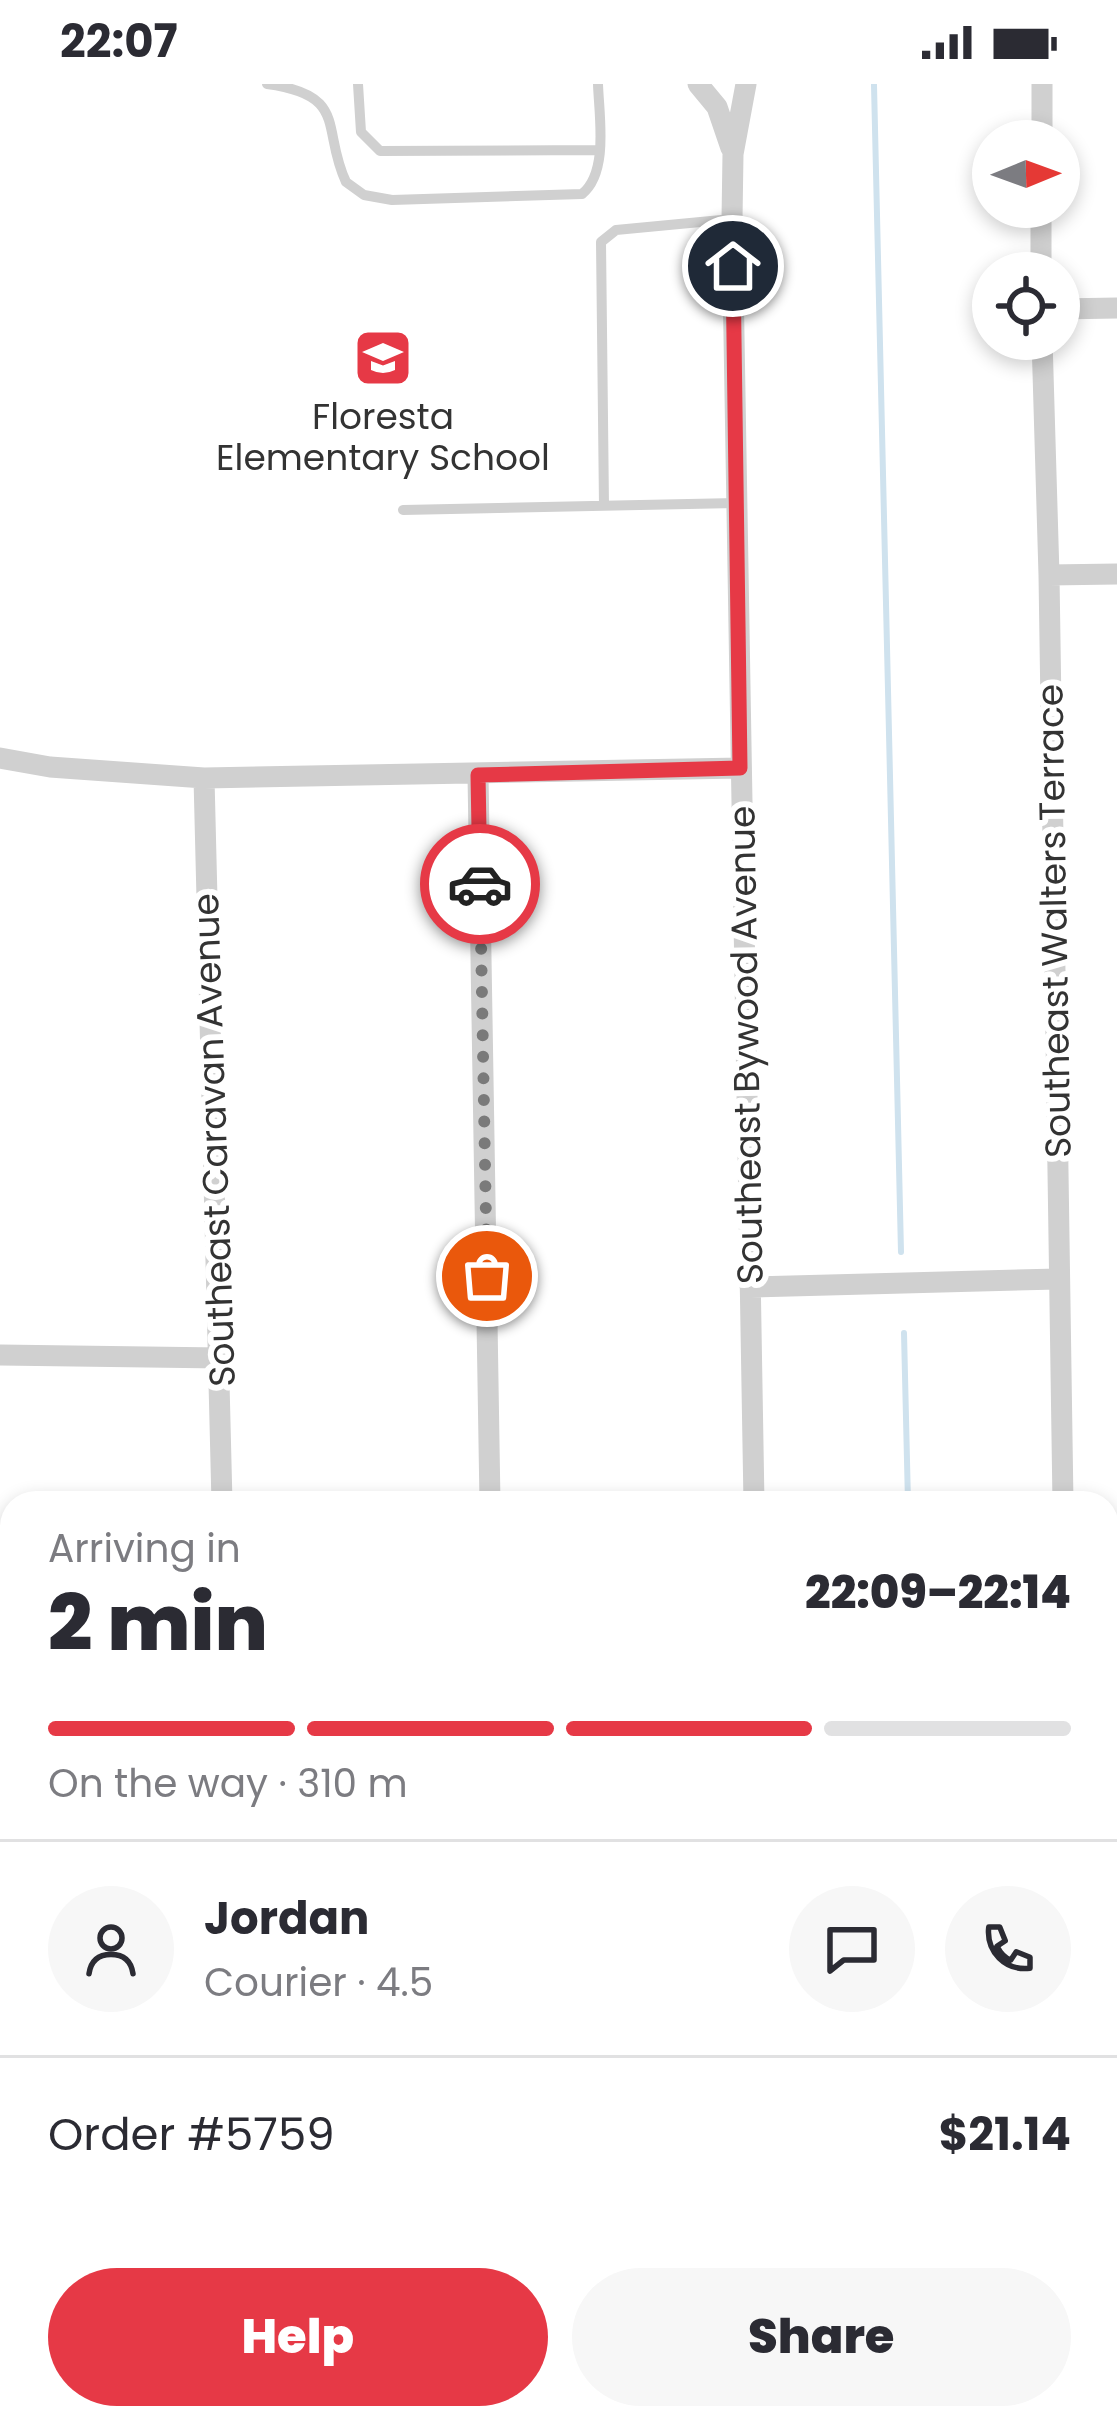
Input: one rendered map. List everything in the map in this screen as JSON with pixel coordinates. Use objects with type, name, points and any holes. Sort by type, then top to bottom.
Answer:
[{"type":"street","points":[[698,84],[717,106],[733,154]]},
{"type":"street","name":"Southeast Bywood Avenue","points":[[746,84],[733,154],[732,219],[754,1491]]},
{"type":"street","points":[[1042,84],[1042,120]]},
{"type":"street","points":[[1080,309],[1117,308]]},
{"type":"street","name":"Southeast Walters Terrace","points":[[1043,360],[1063,1491]]},
{"type":"street","points":[[1049,575],[1117,574]]},
{"type":"street","points":[[0,758],[50,767],[204,778],[740,768]]},
{"type":"street","points":[[478,775],[490,1491]]},
{"type":"street","name":"Southeast Caravan Avenue","points":[[204,778],[222,1491]]},
{"type":"street","points":[[750,1287],[1058,1279]]},
{"type":"street","points":[[0,1355],[221,1358]]},
{"type":"lane","points":[[267,84],[293,89],[318,103],[333,127],[344,178],[352,189],[370,198],[577,196],[595,178],[598,84]]},
{"type":"lane","points":[[358,84],[361,132],[380,151],[598,150]]},
{"type":"lane","points":[[604,506],[602,242],[616,230],[732,219]]},
{"type":"lane","points":[[403,510],[736,503]]},
{"type":"waterway","points":[[874,85],[901,1252]]},
{"type":"waterway","points":[[904,1333],[908,1491]]},
{"type":"way so far","points":[[480,884],[487,1276]]},
{"type":"place","name":"Floresta Elementary School","points":[[383,358]]},
{"type":"route","points":[[480,884],[478,775],[740,768],[733,266]]}]
